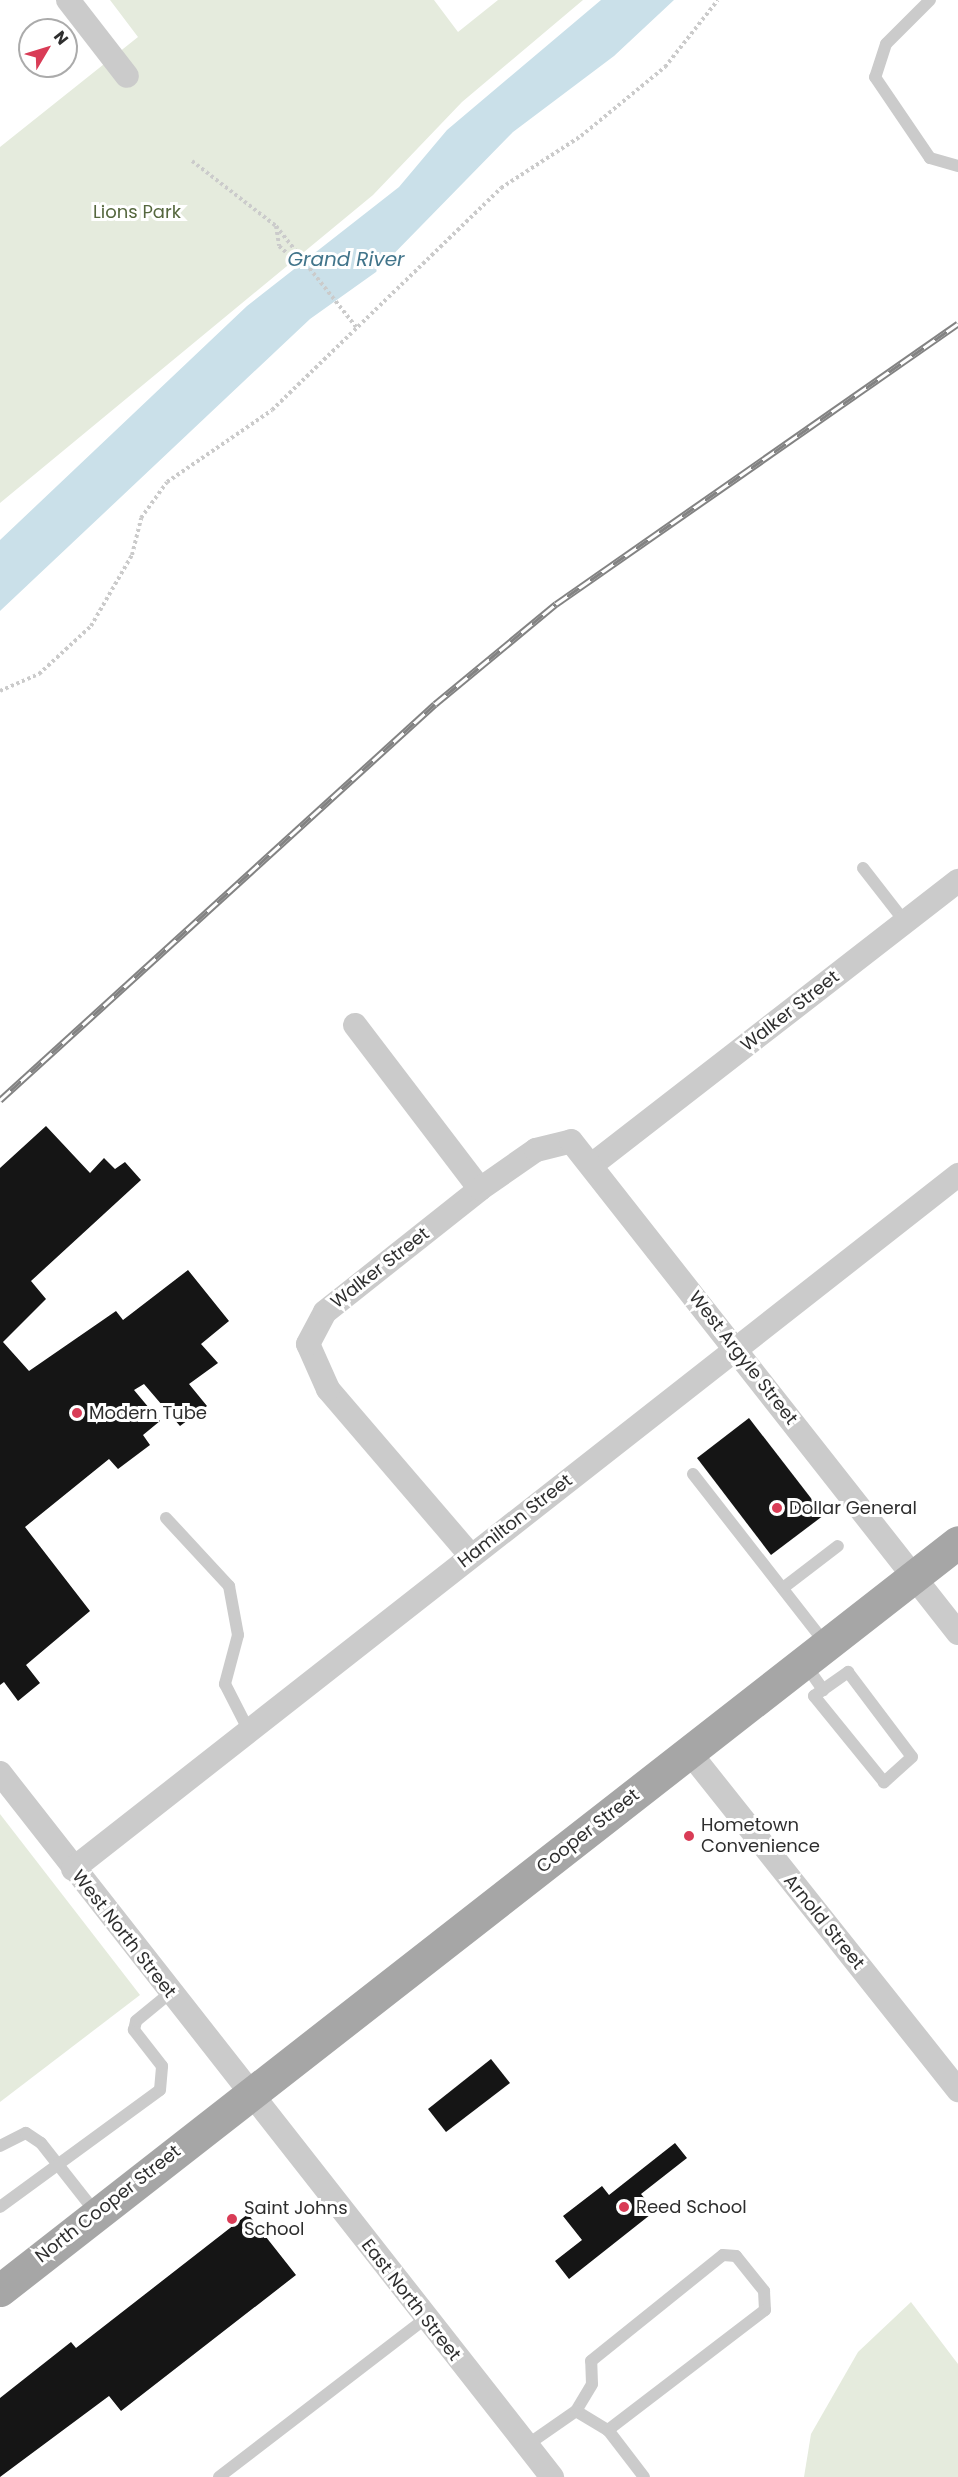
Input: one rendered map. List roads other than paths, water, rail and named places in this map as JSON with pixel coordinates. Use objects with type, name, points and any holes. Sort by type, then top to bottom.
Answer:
[{"type":"main road","name":"Cooper Street","points":[[216,2118],[690,1753],[958,1542]]},
{"type":"main road","name":"North Cooper Street","points":[[0,2290],[216,2118]]},
{"type":"street","points":[[68,0],[127,76]]},
{"type":"street","name":"Walker Street","points":[[593,1164],[958,881]]},
{"type":"street","points":[[355,1025],[480,1189]]},
{"type":"street","name":"Walker Street","points":[[471,1556],[327,1389],[308,1344],[326,1312],[480,1189],[536,1150],[571,1141]]},
{"type":"street","name":"West Argyle Street","points":[[571,1141],[593,1164],[958,1633]]},
{"type":"street","name":"Hamilton Street","points":[[74,1869],[958,1175]]},
{"type":"street","name":"Arnold Street","points":[[690,1753],[958,2090]]},
{"type":"street","name":"West North Street","points":[[0,1773],[248,2094]]},
{"type":"street","name":"East North Street","points":[[248,2094],[552,2477]]},
{"type":"lane","points":[[930,0],[886,44],[875,76],[930,158],[958,166]]},
{"type":"lane","points":[[863,868],[905,921]]},
{"type":"lane","points":[[693,1474],[783,1588],[815,1654],[823,1690]]},
{"type":"lane","points":[[166,1518],[229,1586],[238,1635],[225,1684],[249,1731]]},
{"type":"lane","points":[[783,1588],[838,1546]]},
{"type":"lane","points":[[848,1672],[912,1757],[884,1782],[814,1695],[823,1690],[848,1672]]},
{"type":"lane","points":[[0,2207],[160,2090],[162,2066],[134,2030],[136,2021],[170,1993]]},
{"type":"lane","points":[[0,2146],[26,2133],[58,2164],[96,2214]]},
{"type":"lane","points":[[527,2445],[576,2411],[592,2384],[591,2361],[723,2255],[736,2256],[764,2291],[765,2310],[608,2430]]},
{"type":"lane","points":[[219,2477],[426,2318]]},
{"type":"lane","points":[[576,2411],[608,2430],[644,2477]]},
{"type":"water","name":"Grand River","points":[[601,0],[674,0],[614,56],[513,132],[376,272],[310,319],[0,611],[0,540],[247,306],[399,187],[447,130]]},
{"type":"railway","points":[[0,1100],[435,704],[556,604],[958,324]]},
{"type":"place","name":"Modern Tube","points":[[77,1413]]},
{"type":"place","name":"Dollar General","points":[[777,1508]]},
{"type":"place","name":"Hometown Convenience","points":[[689,1836]]},
{"type":"place","name":"Reed School","points":[[624,2207]]},
{"type":"place","name":"Saint Johns School","points":[[232,2219]]},
{"type":"park label","name":"Lions Park","points":[[137,212]]}]
